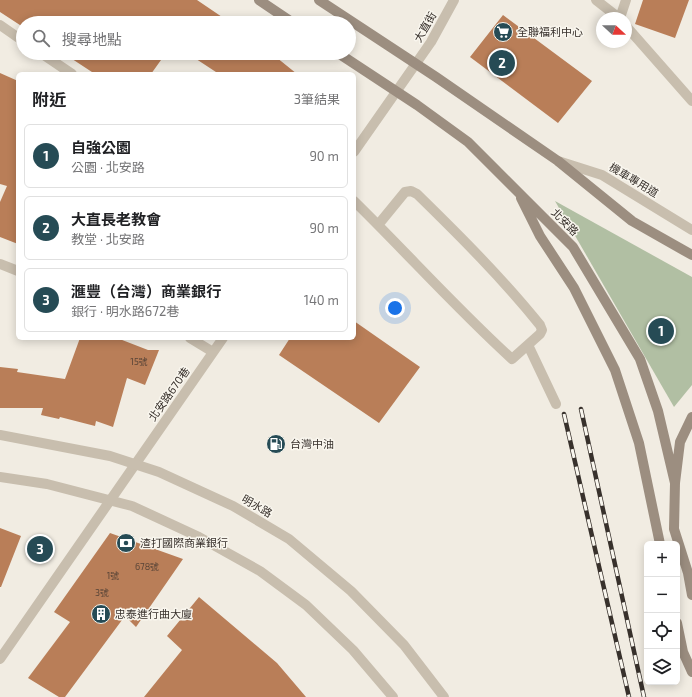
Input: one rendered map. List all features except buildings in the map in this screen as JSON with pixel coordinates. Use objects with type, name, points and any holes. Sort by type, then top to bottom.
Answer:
[{"type":"main road","points":[[259,0],[283,16]]},
{"type":"main road","points":[[319,0],[343,16]]},
{"type":"main road","points":[[356,24],[558,161],[632,221],[692,255]]},
{"type":"main road","name":"北安路","points":[[349,60],[396,91],[468,142],[517,189],[573,247],[640,359],[658,411],[675,483]]},
{"type":"main road","points":[[517,189],[540,236],[574,288],[615,370],[639,443],[659,541]]},
{"type":"main road","name":"北安路","points":[[692,417],[680,442],[675,483],[674,529],[690,576],[692,595]]},
{"type":"main road","points":[[680,638],[683,652],[692,672]]},
{"type":"street","name":"大直街","points":[[416,64],[431,42],[454,0]]},
{"type":"street","points":[[596,0],[611,12]]},
{"type":"street","points":[[621,12],[626,0]]},
{"type":"street","points":[[0,25],[16,36]]},
{"type":"street","points":[[632,33],[692,101]]},
{"type":"street","points":[[51,60],[69,72]]},
{"type":"street","points":[[356,149],[416,64]]},
{"type":"street","name":"機車專用道","points":[[558,161],[602,174],[692,230]]},
{"type":"street","points":[[356,203],[488,337],[512,359],[540,334],[542,330],[540,325],[494,271],[417,194],[411,191],[405,192],[378,225]]},
{"type":"street","points":[[0,264],[16,270]]},
{"type":"street","points":[[193,340],[213,352]]},
{"type":"street","name":"北安路670巷","points":[[0,659],[222,340]]},
{"type":"street","points":[[528,345],[556,404]]},
{"type":"street","name":"明水路","points":[[0,435],[76,448],[136,464],[159,472],[233,506],[289,539],[351,591],[404,645],[444,697]]},
{"type":"street","points":[[0,477],[47,484],[132,506],[199,537],[260,571],[306,605],[353,650],[393,697]]},
{"type":"green space","points":[[555,201],[692,277],[692,385],[674,407]]},
{"type":"railway","points":[[581,409],[644,697]]},
{"type":"railway","points":[[564,414],[629,697]]},
{"type":"place","name":"全聯福利中心","points":[[503,32]]},
{"type":"place","name":"大直長老教會","points":[[502,63]]},
{"type":"place","name":"自強公園","points":[[661,331]]},
{"type":"place","name":"台灣中油","points":[[276,444]]},
{"type":"place","name":"渣打國際商業銀行","points":[[126,543]]},
{"type":"place","name":"滙豐（台灣）商業銀行","points":[[40,549]]},
{"type":"place","name":"忠泰進行曲大廈","points":[[101,614]]}]
